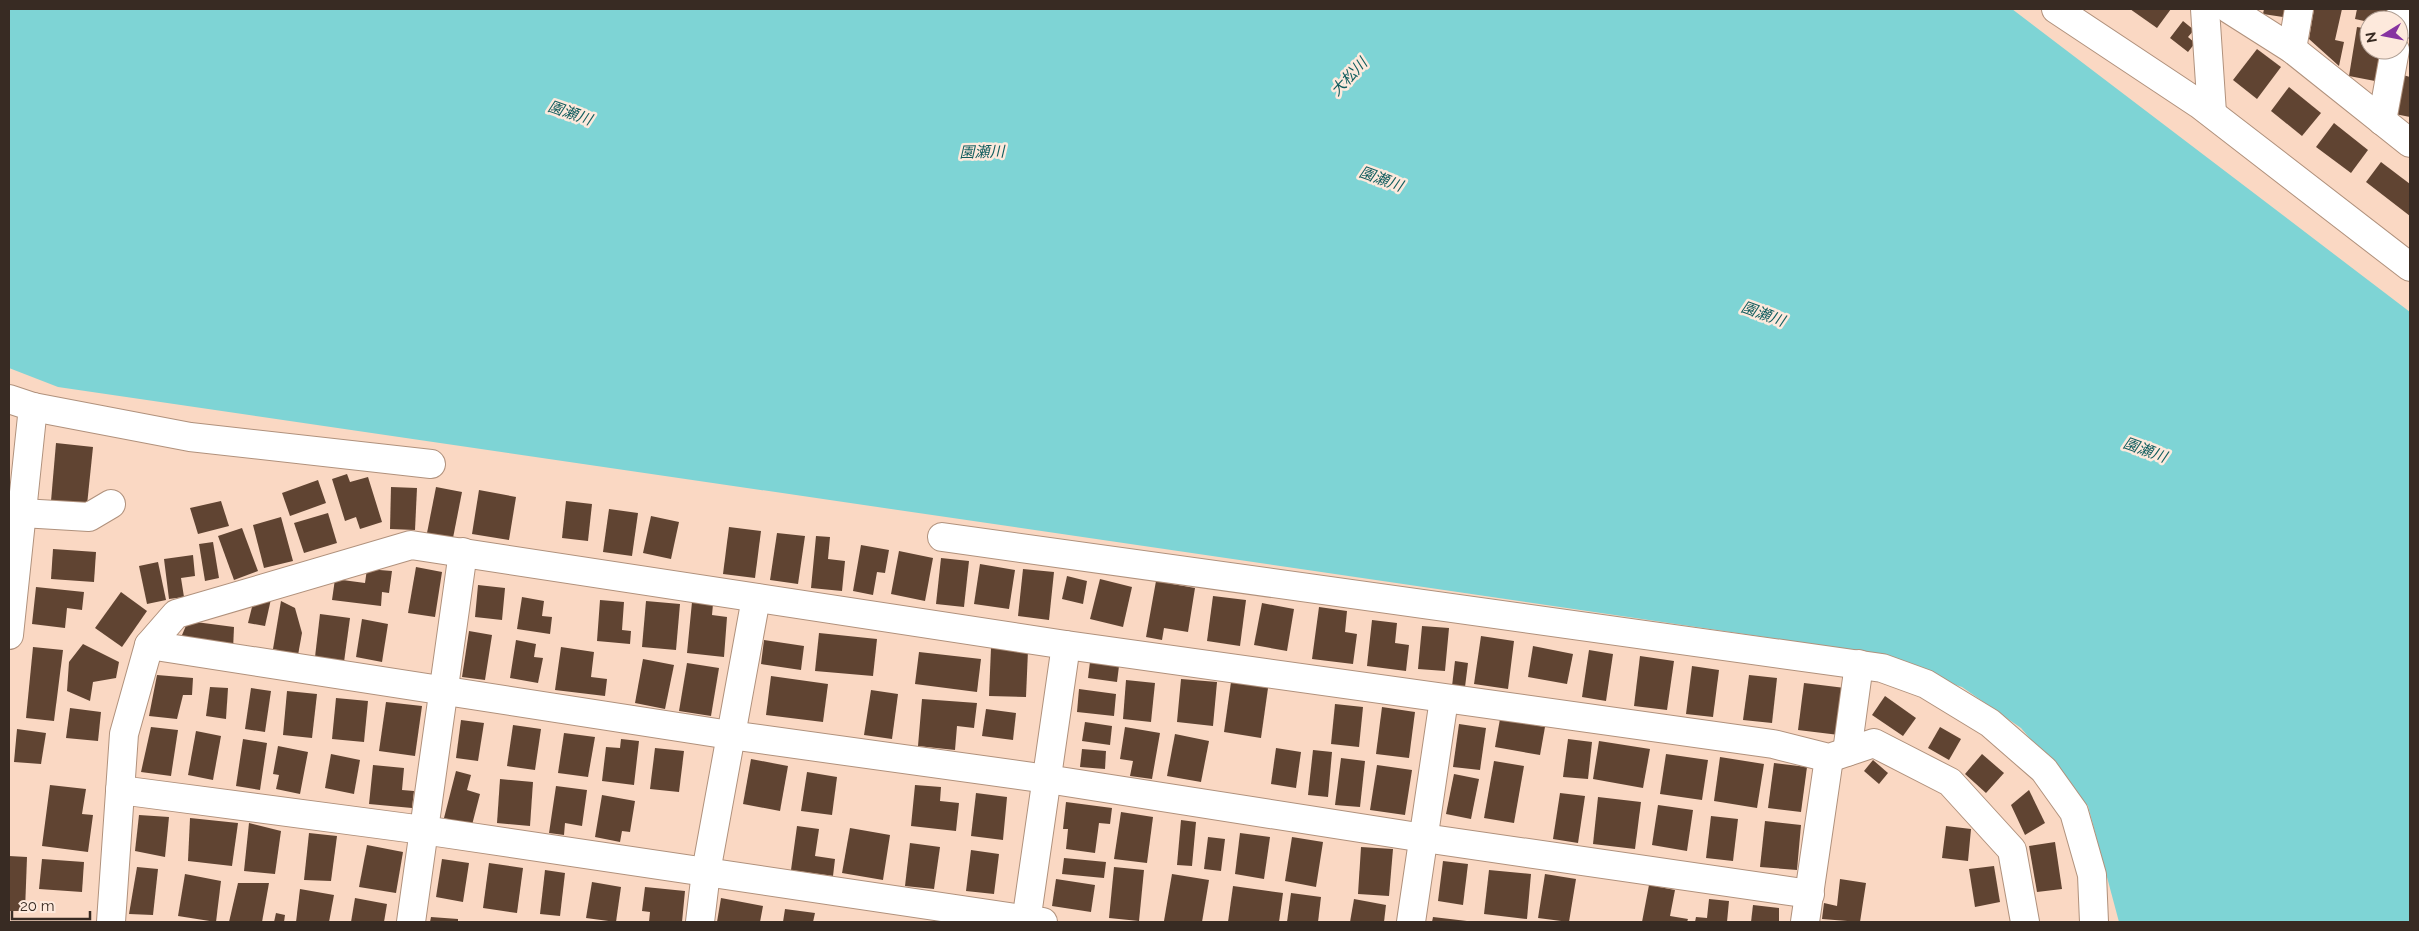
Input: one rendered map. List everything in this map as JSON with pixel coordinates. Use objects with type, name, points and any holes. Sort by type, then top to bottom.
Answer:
[{"type":"street","points":[[2056,9],[2212,113],[2410,267]]},
{"type":"street","points":[[2205,9],[2212,113]]},
{"type":"street","points":[[2229,9],[2292,50],[2410,143]]},
{"type":"street","points":[[2292,50],[2299,9]]},
{"type":"street","points":[[2382,121],[2393,60]]},
{"type":"street","points":[[9,635],[22,513],[21,403],[190,437],[431,464]]},
{"type":"street","points":[[22,513],[90,517],[111,504]]},
{"type":"street","points":[[942,537],[1882,668],[1926,684],[1990,723],[2044,770],[2074,812],[2092,875],[2094,922]]},
{"type":"street","points":[[112,922],[124,734],[149,645],[176,614],[411,545],[1066,645],[1773,744],[1838,755],[1874,743],[1950,782],[2012,850],[2025,922]]},
{"type":"street","points":[[411,922],[463,552]]},
{"type":"street","points":[[700,922],[706,872],[756,598]]},
{"type":"street","points":[[149,645],[444,689],[730,735],[1047,779],[1424,838],[1810,894]]},
{"type":"street","points":[[120,790],[423,830],[1032,921],[1047,779],[1066,645]]},
{"type":"street","points":[[1806,922],[1838,755],[1859,664]]},
{"type":"street","points":[[1411,922],[1444,699]]},
{"type":"water","points":[[9,9],[2012,9],[2410,312],[2410,922],[2119,922],[2088,806],[2021,728],[1962,687],[1847,649],[58,387],[9,368]]},
{"type":"building","points":[[2130,9],[2171,9],[2157,28]]},
{"type":"building","points":[[2264,9],[2290,9],[2289,18],[2263,14]]},
{"type":"building","points":[[2314,9],[2342,9],[2335,40],[2344,42],[2339,66],[2309,39]]},
{"type":"building","points":[[2357,9],[2390,10],[2359,10],[2359,20],[2355,19]]},
{"type":"building","points":[[2183,21],[2194,30],[2188,37],[2195,43],[2188,52],[2170,38]]},
{"type":"building","points":[[2357,27],[2359,27],[2359,60],[2378,60],[2375,81],[2349,76]]},
{"type":"building","points":[[2257,49],[2281,67],[2257,99],[2233,80]]},
{"type":"building","points":[[2403,75],[2410,77],[2410,117],[2395,114]]},
{"type":"building","points":[[2289,87],[2321,113],[2302,136],[2271,111]]},
{"type":"building","points":[[2334,123],[2368,150],[2351,173],[2316,147]]},
{"type":"building","points":[[2381,162],[2410,184],[2410,216],[2366,182]]},
{"type":"building","points":[[56,443],[93,447],[87,505],[51,501]]},
{"type":"building","points":[[347,474],[350,482],[368,477],[382,522],[360,529],[356,517],[345,521],[332,479]]},
{"type":"building","points":[[318,480],[326,503],[290,516],[282,493]]},
{"type":"building","points":[[391,487],[417,488],[415,530],[390,529]]},
{"type":"building","points":[[436,487],[462,492],[453,538],[427,533]]},
{"type":"building","points":[[479,490],[516,497],[509,540],[472,534]]},
{"type":"building","points":[[221,501],[229,526],[198,534],[190,508]]},
{"type":"building","points":[[566,501],[592,504],[588,541],[562,538]]},
{"type":"building","points":[[609,509],[638,513],[632,556],[603,552]]},
{"type":"building","points":[[328,513],[337,543],[304,553],[294,523]]},
{"type":"building","points":[[651,516],[679,522],[671,559],[643,553]]},
{"type":"building","points":[[281,517],[293,561],[264,568],[253,525]]},
{"type":"building","points":[[729,527],[761,531],[755,578],[723,574]]},
{"type":"building","points":[[242,528],[258,571],[234,580],[218,536]]},
{"type":"building","points":[[777,533],[805,536],[798,584],[770,580]]},
{"type":"building","points":[[816,536],[830,537],[828,559],[845,561],[842,591],[811,588]]},
{"type":"building","points":[[213,542],[219,578],[205,581],[199,544]]},
{"type":"building","points":[[861,545],[889,550],[885,573],[877,572],[873,595],[853,591]]},
{"type":"building","points":[[53,549],[96,552],[94,582],[51,579]]},
{"type":"building","points":[[899,551],[933,558],[925,601],[891,594]]},
{"type":"building","points":[[193,555],[195,576],[181,578],[184,597],[169,599],[164,559]]},
{"type":"building","points":[[941,558],[969,561],[964,607],[936,604]]},
{"type":"building","points":[[158,562],[166,600],[147,604],[139,566]]},
{"type":"building","points":[[980,564],[1015,570],[1009,609],[974,604]]},
{"type":"building","points":[[416,567],[442,572],[435,617],[408,613]]},
{"type":"building","points":[[367,569],[392,571],[389,593],[382,592],[381,606],[332,600],[335,579],[365,583]]},
{"type":"building","points":[[1023,569],[1054,572],[1049,620],[1018,616]]},
{"type":"building","points":[[1067,576],[1087,581],[1083,604],[1062,599]]},
{"type":"building","points":[[1100,579],[1132,587],[1123,627],[1090,619]]},
{"type":"building","points":[[1156,581],[1195,588],[1188,632],[1164,628],[1162,640],[1146,637]]},
{"type":"building","points":[[478,585],[505,588],[502,620],[475,617]]},
{"type":"building","points":[[36,587],[84,592],[82,610],[67,608],[65,628],[32,624]]},
{"type":"building","points":[[121,592],[147,611],[122,647],[95,628]]},
{"type":"building","points":[[1213,596],[1246,600],[1240,646],[1207,641]]},
{"type":"building","points":[[522,597],[544,601],[542,616],[552,617],[550,634],[517,629]]},
{"type":"building","points":[[271,599],[265,626],[248,623],[253,603]]},
{"type":"building","points":[[600,600],[624,602],[622,630],[631,631],[630,644],[597,641]]},
{"type":"building","points":[[281,601],[295,608],[302,633],[298,655],[273,649]]},
{"type":"building","points":[[646,601],[680,604],[676,650],[642,647]]},
{"type":"building","points":[[692,602],[713,604],[712,615],[727,617],[724,657],[687,653]]},
{"type":"building","points":[[1262,603],[1294,609],[1287,651],[1254,645]]},
{"type":"building","points":[[1319,607],[1347,611],[1345,632],[1357,634],[1353,664],[1312,659]]},
{"type":"building","points":[[320,614],[350,618],[344,662],[315,657]]},
{"type":"building","points":[[362,619],[388,624],[382,662],[356,657]]},
{"type":"building","points":[[1372,620],[1397,623],[1395,643],[1409,645],[1406,671],[1367,666]]},
{"type":"building","points":[[188,621],[234,627],[233,650],[179,642]]},
{"type":"building","points":[[1422,626],[1449,628],[1445,671],[1418,669]]},
{"type":"building","points":[[469,631],[492,635],[485,680],[462,677]]},
{"type":"building","points":[[819,633],[877,639],[873,676],[815,671]]},
{"type":"building","points":[[1481,636],[1514,641],[1508,689],[1474,684]]},
{"type":"building","points":[[516,640],[536,644],[534,657],[543,658],[538,683],[510,678]]},
{"type":"building","points":[[764,640],[804,646],[801,670],[761,664]]},
{"type":"building","points":[[83,644],[119,662],[116,678],[93,682],[90,701],[67,691],[69,662]]},
{"type":"building","points":[[1533,646],[1573,654],[1567,684],[1528,677]]},
{"type":"building","points":[[33,647],[63,650],[54,721],[26,718]]},
{"type":"building","points":[[561,647],[594,652],[591,677],[607,679],[605,696],[555,690]]},
{"type":"building","points":[[991,648],[1028,650],[1026,697],[989,696]]},
{"type":"building","points":[[1589,650],[1613,654],[1606,701],[1582,697]]},
{"type":"building","points":[[919,652],[981,659],[977,692],[915,684]]},
{"type":"building","points":[[1640,656],[1674,661],[1667,710],[1634,706]]},
{"type":"building","points":[[643,659],[674,665],[665,709],[635,703]]},
{"type":"building","points":[[1455,661],[1468,663],[1465,687],[1452,686]]},
{"type":"building","points":[[1090,662],[1119,666],[1117,682],[1088,678]]},
{"type":"building","points":[[687,663],[719,668],[711,716],[679,711]]},
{"type":"building","points":[[1692,666],[1719,670],[1713,717],[1686,714]]},
{"type":"building","points":[[157,675],[193,678],[192,695],[183,695],[177,719],[149,716]]},
{"type":"building","points":[[1749,675],[1777,678],[1772,723],[1743,720]]},
{"type":"building","points":[[771,676],[828,684],[823,722],[766,715]]},
{"type":"building","points":[[1181,679],[1217,682],[1213,726],[1177,722]]},
{"type":"building","points":[[1126,680],[1155,683],[1151,722],[1123,719]]},
{"type":"building","points":[[1231,682],[1268,688],[1261,738],[1224,732]]},
{"type":"building","points":[[1804,683],[1845,688],[1839,735],[1798,730]]},
{"type":"building","points":[[210,687],[228,688],[226,719],[206,716]]},
{"type":"building","points":[[251,688],[271,691],[265,732],[245,729]]},
{"type":"building","points":[[1079,689],[1116,694],[1114,716],[1077,712]]},
{"type":"building","points":[[871,690],[898,694],[892,739],[864,735]]},
{"type":"building","points":[[287,691],[317,694],[312,738],[283,735]]},
{"type":"building","points":[[1885,696],[1916,718],[1903,736],[1872,715]]},
{"type":"building","points":[[336,698],[368,701],[364,742],[332,739]]},
{"type":"building","points":[[922,699],[977,703],[974,728],[957,726],[955,750],[918,746]]},
{"type":"building","points":[[386,702],[422,706],[415,756],[379,751]]},
{"type":"building","points":[[1335,704],[1363,707],[1359,747],[1331,744]]},
{"type":"building","points":[[1382,707],[1415,712],[1409,758],[1376,754]]},
{"type":"building","points":[[70,708],[101,712],[98,741],[66,738]]},
{"type":"building","points":[[986,709],[1016,713],[1013,740],[982,736]]},
{"type":"building","points":[[1500,719],[1545,727],[1540,755],[1495,747]]},
{"type":"building","points":[[461,720],[484,723],[478,761],[456,758]]},
{"type":"building","points":[[1085,722],[1112,726],[1110,745],[1082,741]]},
{"type":"building","points":[[1459,724],[1486,728],[1480,770],[1453,767]]},
{"type":"building","points":[[513,725],[541,729],[535,770],[507,766]]},
{"type":"building","points":[[151,727],[178,730],[171,776],[141,772]]},
{"type":"building","points":[[1125,727],[1160,733],[1152,779],[1130,776],[1133,761],[1120,759]]},
{"type":"building","points":[[1940,727],[1961,739],[1949,760],[1928,748]]},
{"type":"building","points":[[17,729],[46,733],[41,764],[14,762]]},
{"type":"building","points":[[196,731],[221,736],[213,780],[188,775]]},
{"type":"building","points":[[564,733],[595,737],[588,777],[558,773]]},
{"type":"building","points":[[1175,734],[1209,741],[1201,782],[1167,776]]},
{"type":"building","points":[[243,739],[267,743],[260,790],[236,786]]},
{"type":"building","points":[[621,739],[639,741],[634,785],[602,781],[606,747],[620,748]]},
{"type":"building","points":[[1568,739],[1592,742],[1588,779],[1563,777]]},
{"type":"building","points":[[1599,741],[1650,749],[1643,788],[1593,779]]},
{"type":"building","points":[[278,746],[308,752],[300,794],[276,789],[279,775],[273,774]]},
{"type":"building","points":[[655,748],[684,751],[679,792],[650,789]]},
{"type":"building","points":[[1276,748],[1301,752],[1296,788],[1271,784]]},
{"type":"building","points":[[1082,749],[1106,751],[1105,769],[1080,767]]},
{"type":"building","points":[[1313,750],[1332,752],[1328,797],[1308,795]]},
{"type":"building","points":[[331,754],[360,760],[354,794],[325,788]]},
{"type":"building","points":[[1666,754],[1708,760],[1702,800],[1660,794]]},
{"type":"building","points":[[1982,754],[2004,773],[1986,793],[1965,774]]},
{"type":"building","points":[[1720,757],[1764,764],[1757,808],[1714,801]]},
{"type":"building","points":[[1341,758],[1365,761],[1360,807],[1335,805]]},
{"type":"building","points":[[751,759],[788,766],[780,811],[743,804]]},
{"type":"building","points":[[1873,760],[1888,773],[1879,784],[1864,771]]},
{"type":"building","points":[[1494,761],[1524,766],[1514,823],[1484,818]]},
{"type":"building","points":[[1774,763],[1807,767],[1801,812],[1768,808]]},
{"type":"building","points":[[373,765],[404,768],[402,790],[414,791],[412,808],[369,804]]},
{"type":"building","points":[[1377,765],[1412,770],[1405,815],[1370,810]]},
{"type":"building","points":[[456,771],[471,775],[467,790],[480,794],[472,825],[444,818]]},
{"type":"building","points":[[807,772],[837,777],[832,815],[801,811]]},
{"type":"building","points":[[1454,774],[1479,779],[1471,819],[1446,814]]},
{"type":"building","points":[[500,779],[533,782],[530,826],[497,823]]},
{"type":"building","points":[[50,785],[86,789],[82,814],[93,815],[88,852],[42,846]]},
{"type":"building","points":[[915,785],[941,787],[940,801],[959,803],[956,831],[911,826]]},
{"type":"building","points":[[556,786],[587,790],[582,826],[565,823],[564,835],[549,833]]},
{"type":"building","points":[[2029,790],[2045,823],[2025,835],[2011,805]]},
{"type":"building","points":[[976,793],[1007,797],[1003,840],[971,836]]},
{"type":"building","points":[[1560,793],[1585,796],[1578,843],[1553,839]]},
{"type":"building","points":[[602,795],[635,801],[630,832],[622,831],[620,842],[595,837]]},
{"type":"building","points":[[1598,797],[1641,802],[1635,849],[1593,844]]},
{"type":"building","points":[[1066,802],[1112,808],[1110,824],[1099,823],[1095,853],[1066,849],[1068,829],[1063,829]]},
{"type":"building","points":[[1658,805],[1693,810],[1687,851],[1652,845]]},
{"type":"building","points":[[1121,812],[1153,817],[1147,863],[1114,859]]},
{"type":"building","points":[[139,815],[169,817],[165,857],[135,851]]},
{"type":"building","points":[[1711,816],[1738,819],[1733,861],[1706,858]]},
{"type":"building","points":[[190,818],[238,823],[232,866],[188,861]]},
{"type":"building","points":[[1181,820],[1196,822],[1192,866],[1177,865]]},
{"type":"building","points":[[1765,821],[1801,825],[1797,870],[1760,867]]},
{"type":"building","points":[[249,823],[281,831],[275,874],[244,871]]},
{"type":"building","points":[[797,826],[819,829],[815,856],[835,859],[833,876],[791,870]]},
{"type":"building","points":[[1946,826],[1971,829],[1968,861],[1942,858]]},
{"type":"building","points":[[850,828],[890,835],[883,880],[842,873]]},
{"type":"building","points":[[309,833],[337,836],[331,881],[304,880]]},
{"type":"building","points":[[1240,833],[1270,837],[1264,879],[1235,874]]},
{"type":"building","points":[[1208,837],[1225,839],[1221,871],[1204,869]]},
{"type":"building","points":[[1292,837],[1323,842],[1316,887],[1285,881]]},
{"type":"building","points":[[2055,842],[2062,889],[2037,892],[2029,846]]},
{"type":"building","points":[[910,843],[940,847],[934,889],[905,886]]},
{"type":"building","points":[[367,845],[403,852],[396,893],[359,887]]},
{"type":"building","points":[[1361,847],[1393,849],[1389,896],[1358,894]]},
{"type":"building","points":[[971,850],[999,854],[994,894],[966,891]]},
{"type":"building","points":[[9,856],[27,857],[25,911],[9,911]]},
{"type":"building","points":[[1064,858],[1106,862],[1104,878],[1062,874]]},
{"type":"building","points":[[42,859],[84,862],[82,892],[39,889]]},
{"type":"building","points":[[442,859],[469,863],[463,902],[436,897]]},
{"type":"building","points":[[1443,861],[1468,864],[1463,905],[1438,901]]},
{"type":"building","points":[[489,863],[523,868],[517,913],[483,908]]},
{"type":"building","points":[[1994,866],[2000,902],[1975,907],[1969,869]]},
{"type":"building","points":[[137,867],[158,869],[153,915],[129,914]]},
{"type":"building","points":[[1114,867],[1144,870],[1139,921],[1109,918]]},
{"type":"building","points":[[545,870],[565,873],[560,916],[540,914]]},
{"type":"building","points":[[1489,870],[1531,874],[1527,919],[1484,914]]},
{"type":"building","points":[[185,874],[221,881],[216,922],[178,916]]},
{"type":"building","points":[[1172,874],[1209,880],[1202,922],[1164,921]]},
{"type":"building","points":[[1545,874],[1576,879],[1569,922],[1538,918]]},
{"type":"building","points":[[1056,879],[1095,885],[1091,912],[1052,906]]},
{"type":"building","points":[[1840,879],[1866,883],[1860,922],[1822,919],[1824,903],[1837,906]]},
{"type":"building","points":[[592,882],[621,887],[616,922],[586,918]]},
{"type":"building","points":[[238,883],[269,883],[262,922],[229,922]]},
{"type":"building","points":[[1649,885],[1675,890],[1670,916],[1688,919],[1687,922],[1642,922]]},
{"type":"building","points":[[1233,886],[1283,893],[1279,922],[1228,922]]},
{"type":"building","points":[[645,887],[685,891],[682,922],[649,922],[650,912],[642,911]]},
{"type":"building","points":[[300,889],[334,895],[329,922],[296,922]]},
{"type":"building","points":[[1291,893],[1321,897],[1318,922],[1287,922]]},
{"type":"building","points":[[355,898],[387,904],[384,922],[351,922]]},
{"type":"building","points":[[721,898],[763,906],[760,922],[717,922]]},
{"type":"building","points":[[1354,899],[1386,905],[1384,922],[1350,922]]},
{"type":"building","points":[[1709,899],[1729,901],[1727,922],[1695,922],[1696,917],[1707,918]]},
{"type":"building","points":[[1753,905],[1779,908],[1779,922],[1751,922]]},
{"type":"building","points":[[785,909],[815,913],[813,922],[783,922]]},
{"type":"building","points":[[276,913],[285,915],[284,922],[274,922]]},
{"type":"building","points":[[431,917],[458,919],[458,922],[430,922]]},
{"type":"building","points":[[1433,917],[1467,921],[1467,922],[1432,922]]},
{"type":"water label","name":"大松川","points":[[1349,77]]},
{"type":"water label","name":"園瀬川","points":[[570,113]]},
{"type":"water label","name":"園瀬川","points":[[982,152]]},
{"type":"water label","name":"園瀬川","points":[[1381,179]]},
{"type":"water label","name":"園瀬川","points":[[1763,314]]},
{"type":"water label","name":"園瀬川","points":[[2145,450]]}]
